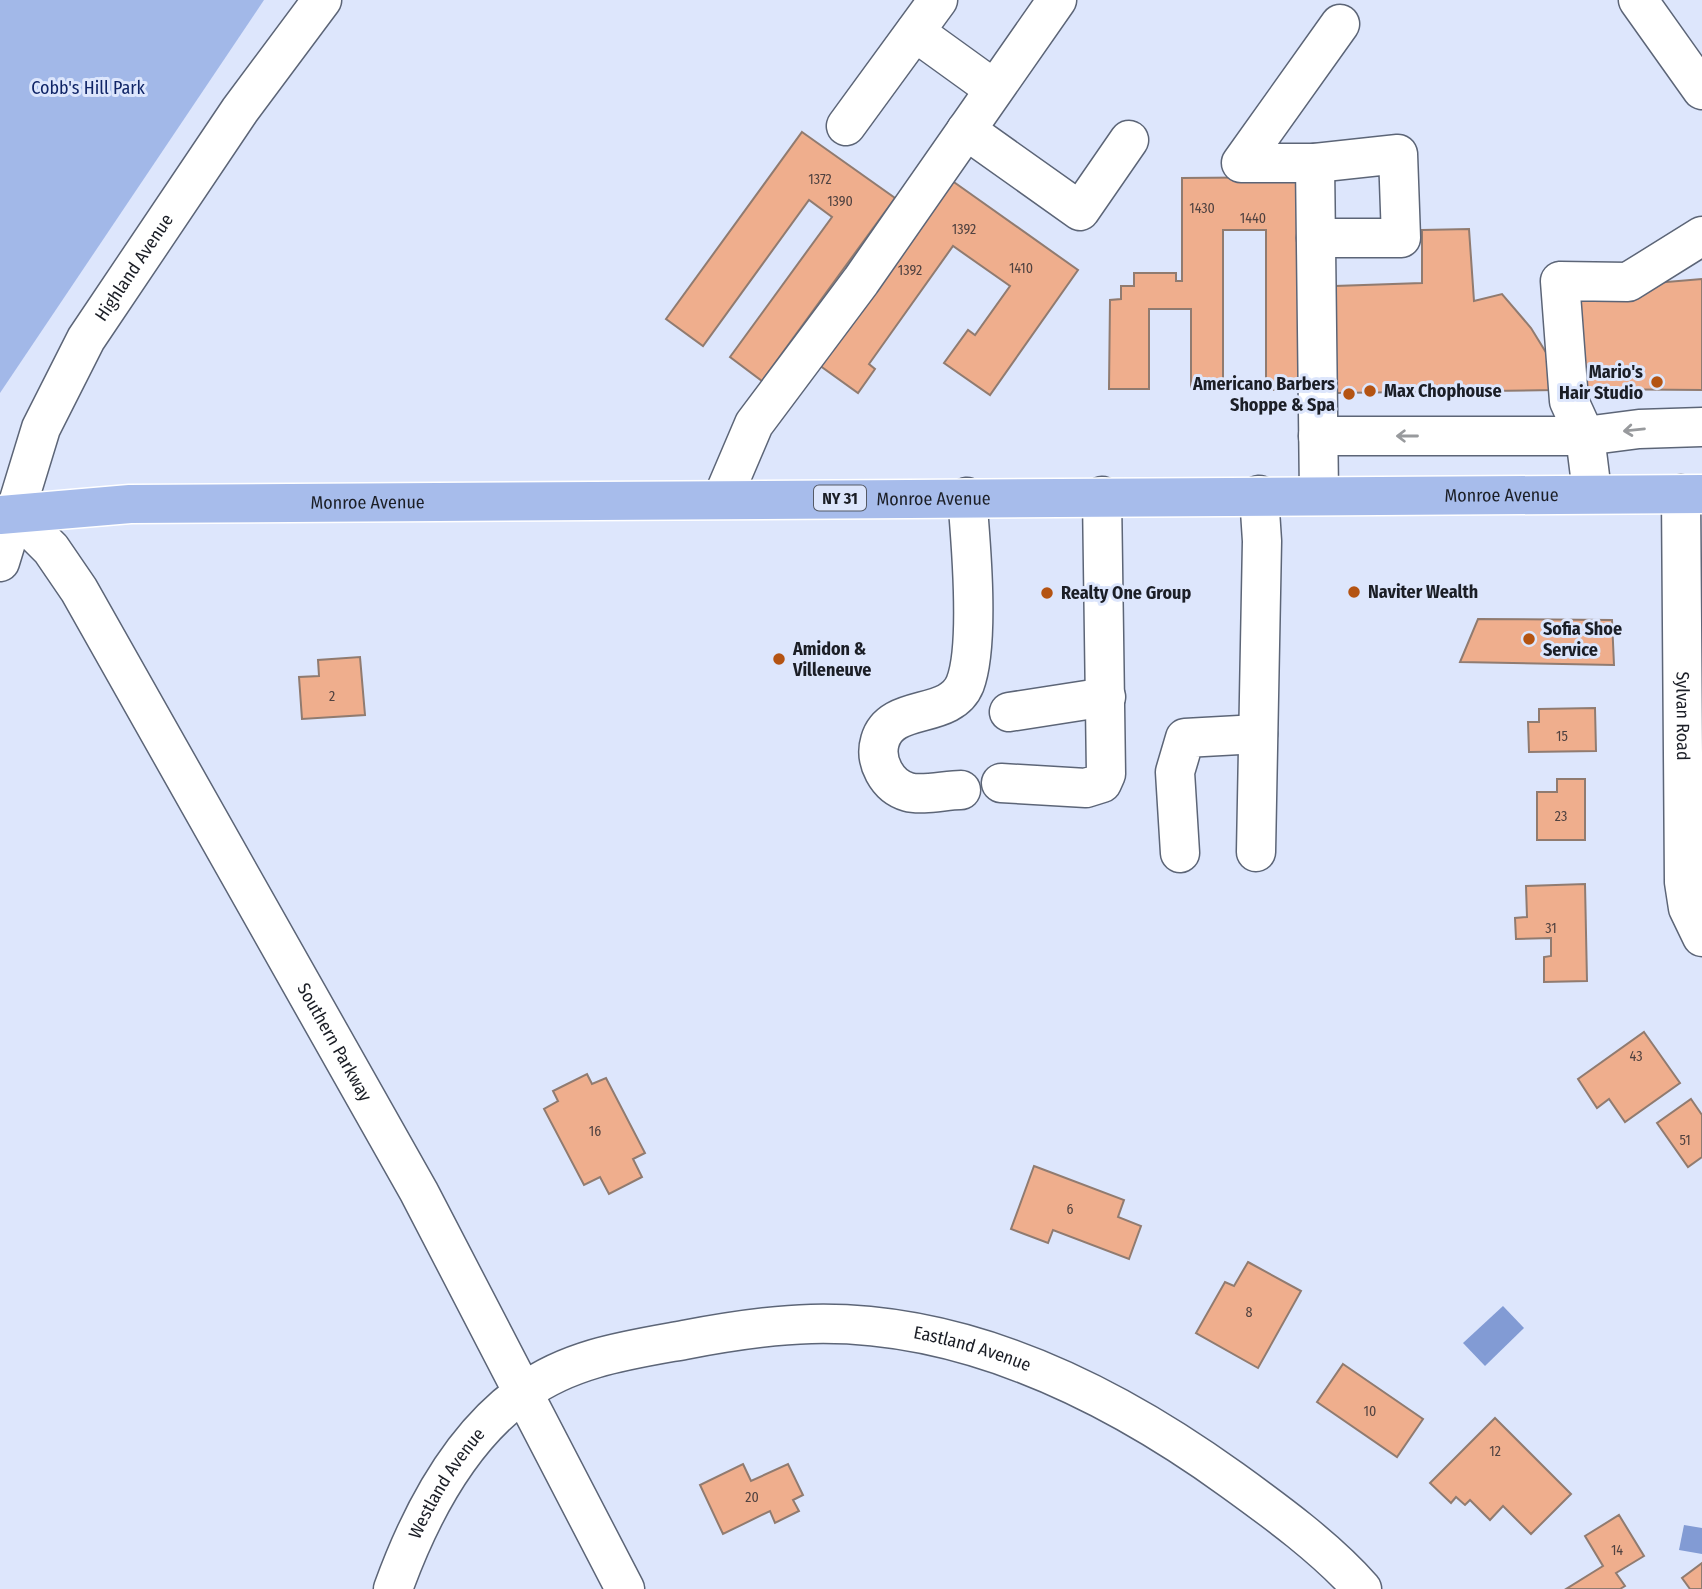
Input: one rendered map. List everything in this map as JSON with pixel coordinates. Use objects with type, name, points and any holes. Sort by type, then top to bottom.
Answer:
[{"type":"main road","name":"Monroe Avenue","points":[[7,514],[130,504],[1592,492],[1691,494]]},
{"type":"street","name":"Highland Avenue","points":[[0,562],[7,514],[41,428],[92,330],[240,110],[321,0]]},
{"type":"street","points":[[846,125],[938,0]]},
{"type":"street","points":[[722,499],[754,424],[861,281],[1056,0]]},
{"type":"street","points":[[1638,0],[1702,90]]},
{"type":"street","points":[[1316,238],[1401,238],[1398,154],[1315,163],[1241,163],[1340,24]]},
{"type":"street","points":[[915,32],[994,89]]},
{"type":"street","points":[[966,130],[1080,211],[1129,140]]},
{"type":"street","points":[[1315,163],[1319,494]]},
{"type":"street","points":[[1592,492],[1585,436],[1569,401],[1560,281],[1628,282],[1702,236]]},
{"type":"street","points":[[1318,436],[1585,436],[1639,429],[1702,427]]},
{"type":"street","name":"Sylvan Road","points":[[1691,494],[1684,882],[1688,908],[1702,937]]},
{"type":"street","points":[[1256,852],[1262,541],[1259,495]]},
{"type":"street","points":[[1001,783],[1086,788],[1102,783],[1106,774],[1102,496]]},
{"type":"street","points":[[961,790],[908,792],[892,782],[880,768],[879,742],[886,730],[898,719],[951,703],[964,687],[971,663],[971,541],[967,497]]},
{"type":"street","name":"Southern Parkway","points":[[7,514],[51,549],[79,590],[419,1192],[625,1589]]},
{"type":"street","points":[[1009,712],[1106,697]]},
{"type":"street","points":[[1180,853],[1175,772],[1185,738],[1258,734]]},
{"type":"street","name":"Eastland Avenue","points":[[523,1392],[574,1365],[618,1351],[748,1328],[813,1324],[929,1335],[996,1353],[1062,1379],[1114,1404],[1184,1446],[1265,1503],[1362,1589]]},
{"type":"street","name":"Westland Avenue","points":[[393,1589],[409,1543],[438,1491],[470,1445],[495,1417],[523,1392]]},
{"type":"green space","name":"Cobb's Hill Park","points":[[0,0],[264,0],[0,393]]},
{"type":"shaded area","points":[[1503,1306],[1524,1328],[1485,1366],[1463,1343]]},
{"type":"shaded area","points":[[1684,1525],[1702,1528],[1702,1554],[1679,1550]]},
{"type":"building","points":[[802,132],[895,198],[762,381],[730,357],[832,217],[809,200],[703,346],[666,319]]},
{"type":"building","points":[[1305,177],[1305,390],[1266,390],[1266,230],[1223,230],[1223,390],[1191,390],[1191,309],[1149,309],[1149,389],[1109,389],[1110,300],[1121,299],[1121,286],[1134,286],[1134,273],[1176,273],[1176,281],[1182,281],[1182,178]]},
{"type":"building","points":[[951,180],[1078,270],[990,395],[944,363],[968,330],[975,335],[1010,286],[953,246],[869,364],[875,369],[858,393],[819,365]]},
{"type":"building","points":[[1469,229],[1474,301],[1502,294],[1531,328],[1558,372],[1555,390],[1335,393],[1335,286],[1422,283],[1422,230]]},
{"type":"building","points":[[1702,279],[1702,390],[1579,389],[1577,299],[1643,284]]},
{"type":"building","points":[[1478,619],[1612,620],[1614,665],[1460,662]]},
{"type":"building","points":[[360,657],[365,715],[302,719],[299,677],[319,676],[318,660]]},
{"type":"building","points":[[1595,708],[1596,751],[1529,752],[1528,722],[1539,722],[1539,709]]},
{"type":"building","points":[[1557,779],[1585,779],[1585,840],[1537,840],[1537,792],[1557,792]]},
{"type":"building","points":[[1585,884],[1587,981],[1544,982],[1544,957],[1551,956],[1551,938],[1516,939],[1515,918],[1527,917],[1526,886]]},
{"type":"building","points":[[1644,1032],[1680,1083],[1625,1122],[1609,1099],[1597,1108],[1578,1079]]},
{"type":"building","points":[[587,1074],[592,1084],[606,1078],[645,1153],[633,1159],[642,1177],[609,1194],[600,1177],[584,1185],[544,1109],[558,1101],[553,1091]]},
{"type":"building","points":[[1691,1099],[1702,1115],[1702,1157],[1688,1167],[1657,1123]]},
{"type":"building","points":[[1034,1166],[1124,1200],[1118,1217],[1141,1226],[1129,1259],[1053,1230],[1048,1243],[1011,1229]]},
{"type":"building","points":[[1248,1262],[1301,1291],[1258,1368],[1196,1333],[1225,1282],[1234,1286]]},
{"type":"building","points":[[1343,1364],[1423,1419],[1397,1457],[1317,1402]]},
{"type":"building","points":[[1495,1418],[1571,1494],[1531,1534],[1503,1506],[1490,1520],[1470,1500],[1465,1505],[1456,1497],[1451,1503],[1430,1483]]},
{"type":"building","points":[[743,1464],[751,1481],[788,1464],[803,1495],[793,1500],[799,1511],[775,1523],[770,1511],[723,1534],[700,1485]]},
{"type":"building","points":[[1619,1515],[1644,1556],[1616,1573],[1625,1586],[1620,1589],[1566,1589],[1603,1566],[1585,1536]]},
{"type":"building","points":[[1702,1563],[1702,1589],[1690,1589],[1682,1578]]},
{"type":"place","name":"Mario's Hair Studio","points":[[1657,382]]},
{"type":"place","name":"Max Chophouse","points":[[1370,391]]},
{"type":"place","name":"Americano Barbers Shoppe & Spa","points":[[1349,394]]},
{"type":"place","name":"Naviter Wealth","points":[[1354,592]]},
{"type":"place","name":"Realty One Group","points":[[1047,593]]},
{"type":"place","name":"Sofia Shoe Service","points":[[1529,639]]},
{"type":"place","name":"Amidon & Villeneuve","points":[[779,659]]}]
